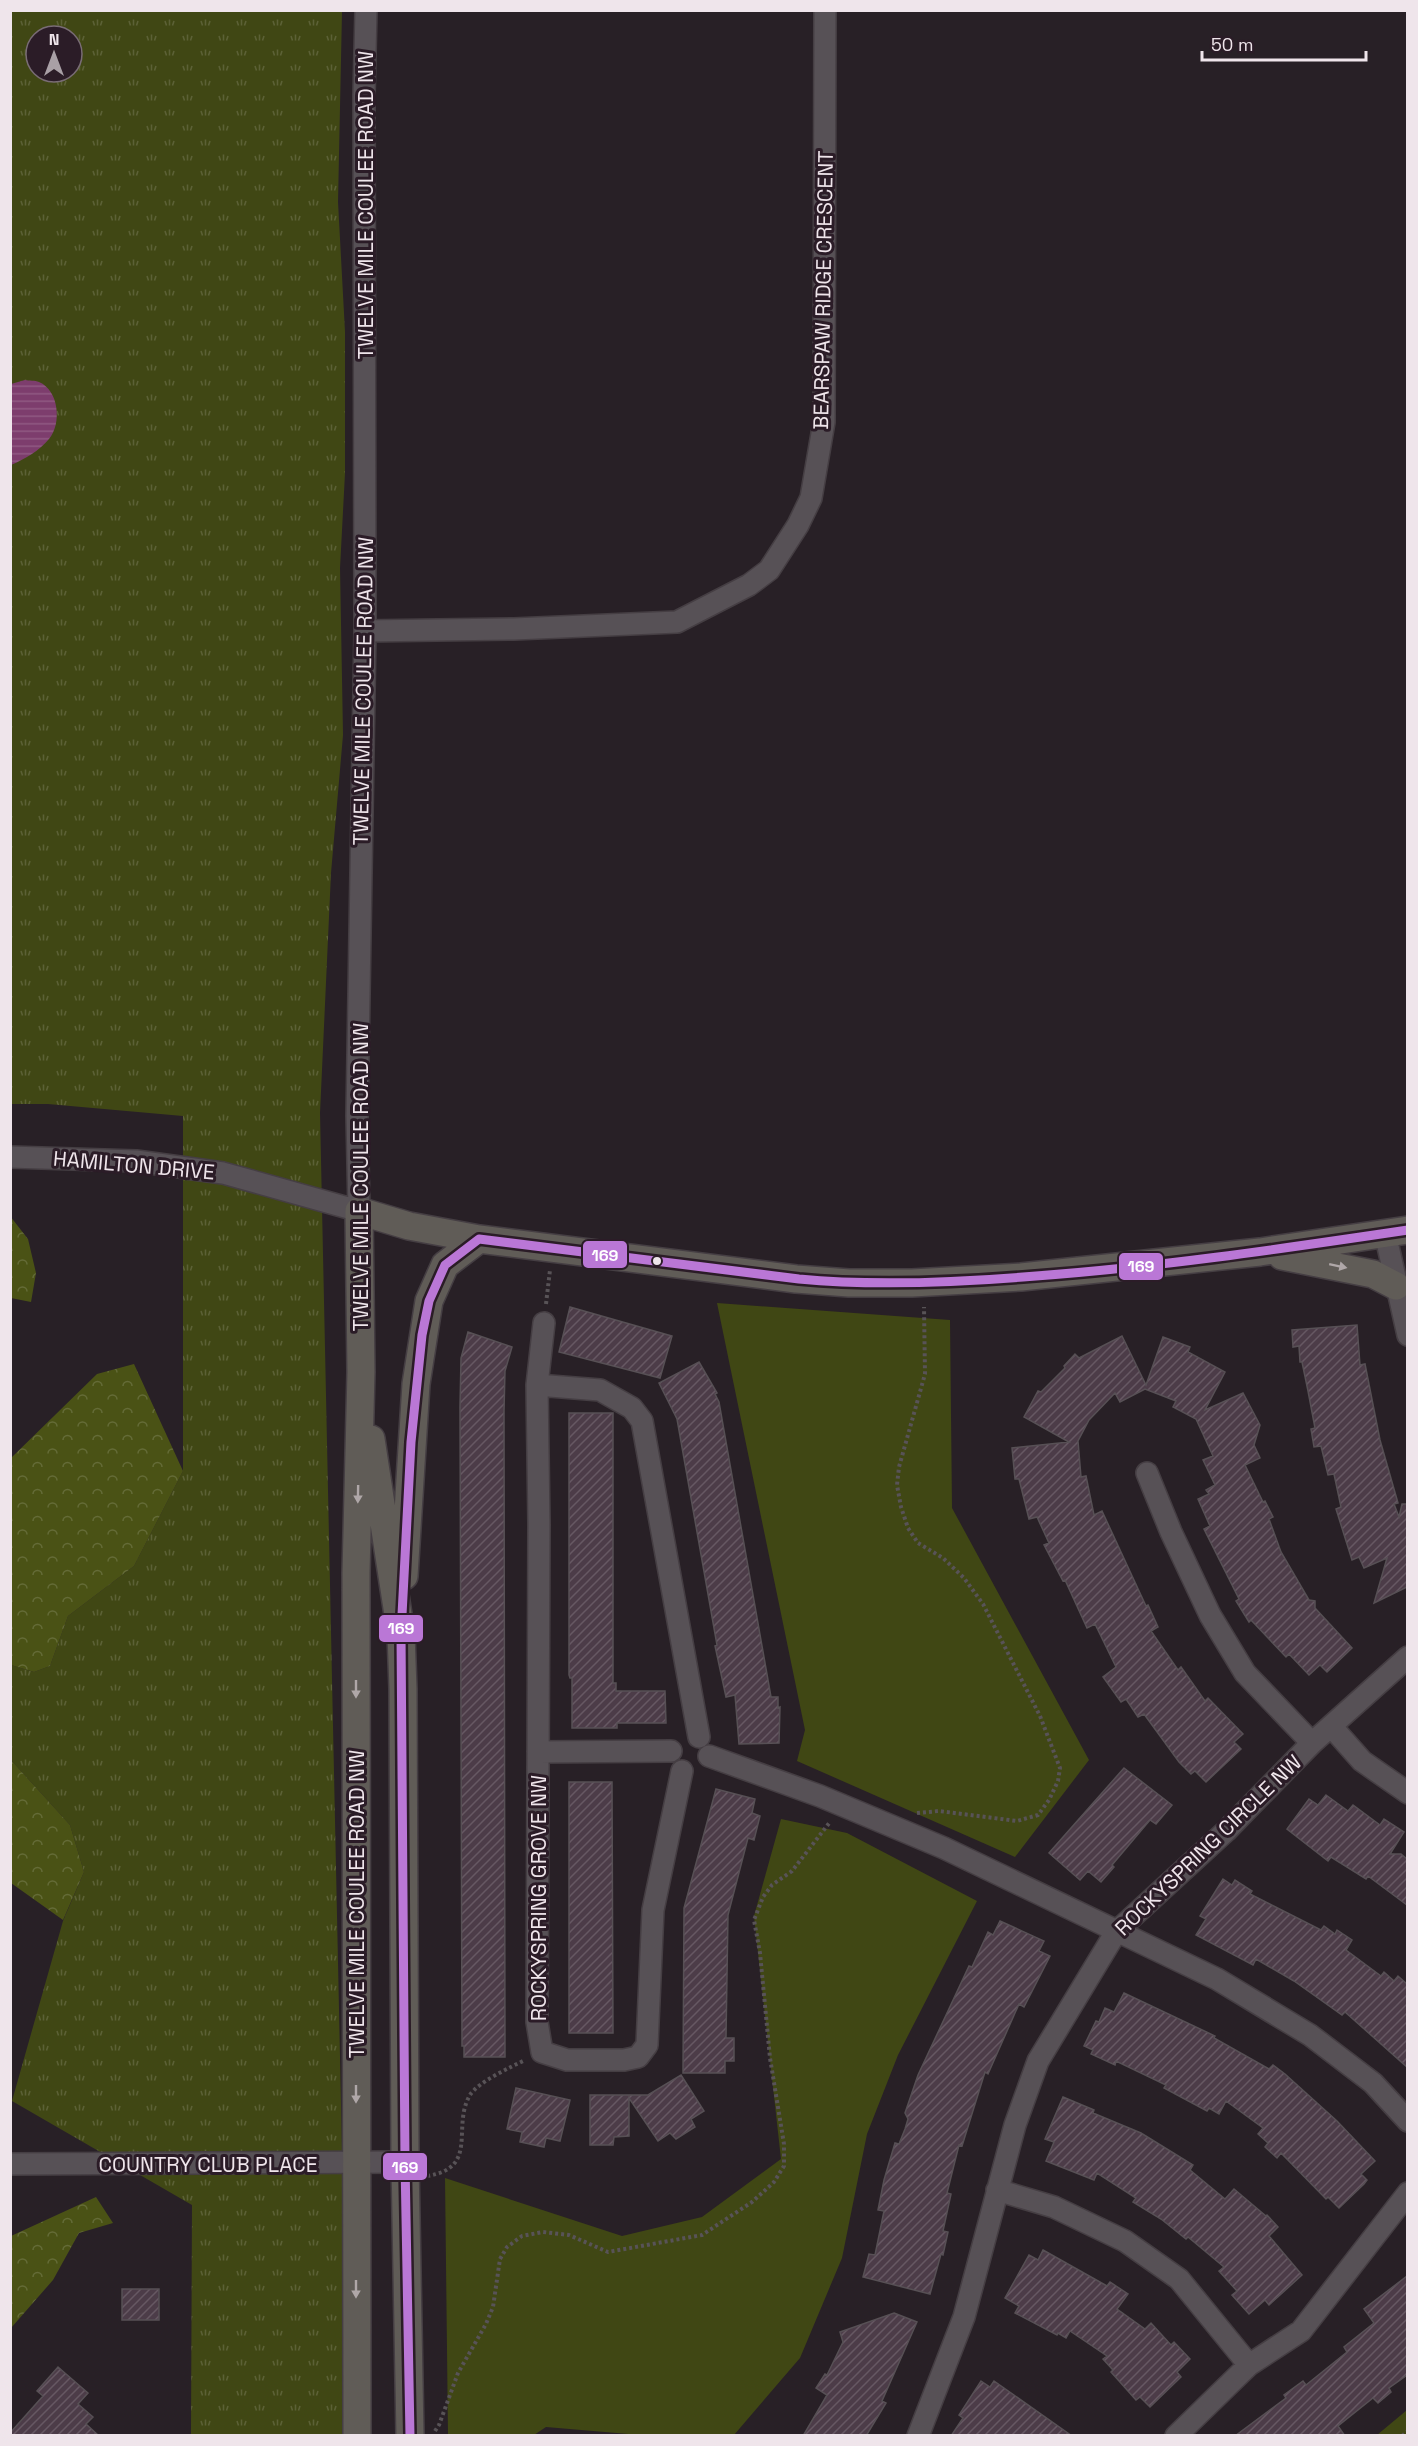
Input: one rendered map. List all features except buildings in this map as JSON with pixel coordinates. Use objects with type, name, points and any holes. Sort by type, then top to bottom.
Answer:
[{"type":"main road","points":[[359,1211],[409,1226],[479,1239],[796,1279],[849,1283],[1021,1277],[1260,1252],[1396,1231]]},
{"type":"main road","name":"TWELVE MILE COULEE ROAD NW","points":[[357,2436],[356,1573],[361,1372],[359,1211]]},
{"type":"main road","points":[[401,1634],[414,1407],[429,1301],[445,1265],[479,1239]]},
{"type":"main road","points":[[1260,1252],[1373,1274],[1396,1286]]},
{"type":"main road","name":"TWELVE MILE COULEE ROAD NW","points":[[361,1372],[401,1634],[405,2171],[410,2436]]},
{"type":"street","name":"TWELVE MILE COULEE ROAD NW","points":[[359,1211],[357,1116],[365,631],[364,95],[366,10]]},
{"type":"street","name":"BEARSPAW RIDGE CRESCENT","points":[[365,631],[514,629],[677,622],[749,585],[769,570],[798,525],[811,498],[824,422],[825,10]]},
{"type":"street","name":"HAMILTON DRIVE","points":[[10,1157],[136,1161],[223,1173],[359,1211]]},
{"type":"street","points":[[1396,1231],[1396,1286],[1407,1335]]},
{"type":"street","name":"ROCKYSPRING GROVE NW","points":[[544,1323],[537,1385],[537,2022],[542,2052],[567,2060],[624,2060],[638,2057],[647,2045],[653,1910],[682,1771]]},
{"type":"street","points":[[537,1385],[600,1390],[632,1408],[642,1420],[699,1737]]},
{"type":"street","points":[[1147,1473],[1171,1532],[1210,1615],[1245,1673],[1312,1743]]},
{"type":"street","name":"ROCKYSPRING CIRCLE NW","points":[[918,2436],[964,2317],[1015,2125],[1038,2061],[1116,1932],[1226,1831],[1312,1743],[1407,1657]]},
{"type":"street","points":[[1331,1726],[1362,1761],[1407,1793]]},
{"type":"street","points":[[690,1735],[699,1737],[707,1745],[709,1756],[706,1765],[699,1771],[690,1773],[682,1771],[673,1762],[671,1751],[675,1743],[682,1737],[690,1735]]},
{"type":"street","name":"ROCKYSPRING GROVE NW","points":[[538,1752],[671,1751]]},
{"type":"street","points":[[709,1756],[820,1796],[891,1825],[1055,1900],[1116,1932],[1217,1979],[1310,2035],[1373,2083],[1407,2121]]},
{"type":"street","name":"COUNTRY CLUB PLACE","points":[[10,2164],[356,2162],[405,2171]]},
{"type":"street","points":[[997,2190],[1054,2207],[1125,2241],[1179,2279],[1249,2365]]},
{"type":"street","points":[[1176,2436],[1249,2365],[1301,2331],[1407,2193]]},
{"type":"path","points":[[544,1323],[552,1248]]},
{"type":"path","points":[[891,1825],[899,1815],[939,1811],[1017,1821],[1038,1815],[1053,1791],[1060,1768],[1040,1716],[983,1604],[964,1578],[943,1558],[918,1543],[908,1528],[901,1507],[897,1485],[899,1467],[925,1374],[924,1282]]},
{"type":"path","points":[[431,2436],[439,2425],[458,2373],[493,2307],[500,2259],[507,2247],[522,2236],[543,2232],[569,2235],[608,2252],[702,2235],[752,2202],[774,2182],[784,2166],[784,2144],[770,2058],[762,1963],[754,1920],[763,1897],[772,1885],[792,1871],[842,1805]]},
{"type":"path","points":[[405,2171],[437,2175],[452,2168],[462,2148],[465,2110],[472,2092],[513,2066],[542,2052]]},
{"type":"path","points":[[1402,2436],[1407,2431]]},
{"type":"green space","points":[[11,11],[342,11],[338,202],[345,332],[345,473],[340,568],[343,735],[331,873],[320,1113],[348,2435],[191,2435],[192,2205],[12,2101],[63,1921],[84,1872],[70,1825],[11,1760],[11,1665],[34,1672],[50,1666],[68,1616],[134,1566],[183,1471],[183,1116],[48,1104],[11,1104]]},
{"type":"green space","points":[[10,1216],[28,1239],[36,1273],[31,1302],[11,1298]]},
{"type":"green space","points":[[717,1303],[950,1320],[952,1508],[1089,1760],[1015,1857],[797,1761],[805,1730]]},
{"type":"green space","points":[[134,1364],[183,1471],[134,1566],[68,1616],[50,1666],[34,1672],[11,1665],[11,1458],[97,1374]]},
{"type":"green space","points":[[11,1760],[70,1825],[84,1872],[63,1920],[11,1883]]},
{"type":"green space","points":[[781,1819],[847,1833],[977,1901],[898,2055],[867,2134],[842,2258],[800,2358],[734,2435],[640,2435],[546,2427],[534,2435],[448,2435],[445,2178],[622,2236],[702,2217],[781,2159],[754,1916]]},
{"type":"green space","points":[[96,2197],[113,2223],[79,2233],[53,2280],[11,2328],[11,2236]]},
{"type":"green space","points":[[1407,2410],[1407,2435],[1377,2435]]},
{"type":"shaded area","points":[[25,380],[39,382],[51,392],[56,408],[56,425],[49,439],[41,447],[11,465],[11,384]]},
{"type":"transit line","name":"169","points":[[410,2436],[405,2162],[401,1634],[411,1442],[422,1335],[429,1301],[445,1265],[479,1239],[799,1279],[883,1283],[939,1282],[1071,1273],[1168,1263],[1408,1230]]}]
